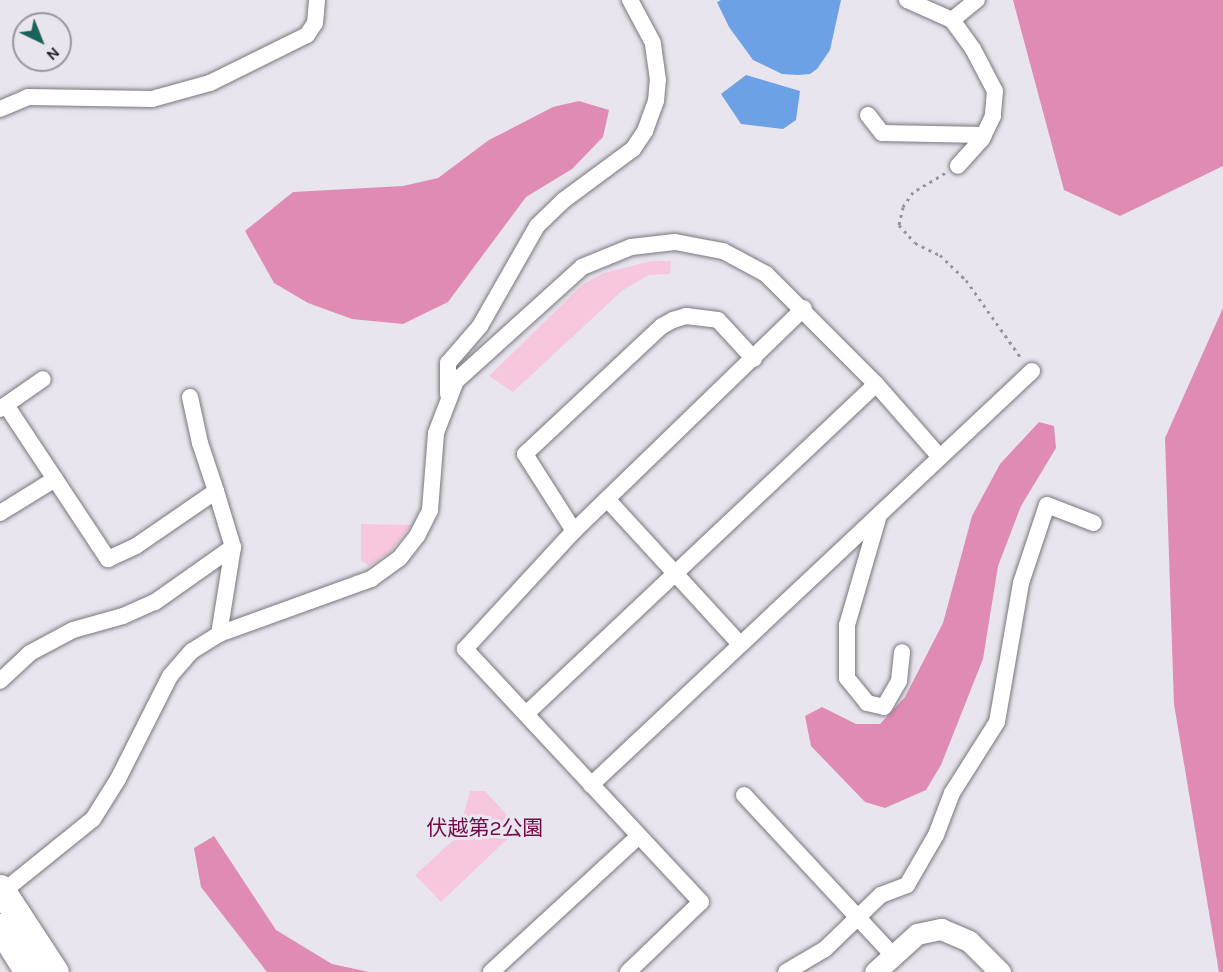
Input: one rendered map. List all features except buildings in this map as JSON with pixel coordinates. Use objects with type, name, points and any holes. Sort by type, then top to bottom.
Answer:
[{"type":"main road","points":[[1,892],[55,972]]},
{"type":"main road","points":[[0,927],[28,972]]},
{"type":"street","points":[[0,108],[28,97],[152,99],[210,83],[307,35],[315,23],[317,0]]},
{"type":"street","points":[[448,397],[448,363],[480,326],[537,226],[564,200],[633,149],[645,131],[656,101],[653,43],[630,0]]},
{"type":"street","points":[[908,0],[952,20],[973,48],[994,91],[993,116],[984,135],[958,166]]},
{"type":"street","points":[[952,20],[977,0]]},
{"type":"street","points":[[868,115],[882,133],[984,135]]},
{"type":"street","points":[[1,892],[93,819],[118,779],[170,676],[192,651],[219,634],[371,579],[399,559],[417,536],[430,510],[436,432],[456,381],[582,267],[631,247],[675,242],[723,251],[766,274],[804,308],[876,384],[940,457]]},
{"type":"street","points":[[628,972],[701,902],[465,649],[574,531],[754,359],[804,308]]},
{"type":"street","points":[[574,531],[525,454],[662,326],[673,320],[686,315],[718,320],[754,359]]},
{"type":"street","points":[[591,784],[1032,370]]},
{"type":"street","points":[[43,379],[3,407],[55,479],[108,559],[136,546],[216,491]]},
{"type":"street","points":[[526,714],[876,384]]},
{"type":"street","points":[[190,397],[200,443],[233,547],[219,634]]},
{"type":"street","points":[[0,513],[55,479]]},
{"type":"street","points":[[607,499],[740,645]]},
{"type":"street","points":[[786,972],[825,949],[881,895],[908,885],[936,835],[952,793],[997,722],[1021,583],[1047,506],[1094,523]]},
{"type":"street","points":[[879,514],[847,625],[847,678],[867,703],[884,707],[899,681],[902,652]]},
{"type":"street","points":[[0,681],[30,653],[73,630],[123,616],[155,602],[233,547]]},
{"type":"street","points":[[744,795],[856,918],[892,954]]},
{"type":"street","points":[[491,972],[639,836]]},
{"type":"street","points":[[875,972],[892,954],[917,934],[942,929],[969,941],[1000,972]]},
{"type":"path","points":[[958,166],[913,192],[903,207],[899,225],[915,243],[940,255],[966,280],[997,330],[1032,370]]},
{"type":"green space","points":[[651,261],[671,261],[670,274],[649,275],[623,290],[513,392],[489,376],[583,284],[604,273]]},
{"type":"green space","points":[[361,524],[411,525],[390,552],[369,566],[361,560]]},
{"type":"green space","name":"伏越第2公園","points":[[470,791],[485,791],[519,828],[441,902],[415,875],[458,836]]},
{"type":"shaded area","points":[[1013,0],[1223,0],[1223,166],[1120,216],[1064,190]]},
{"type":"shaded area","points":[[579,101],[609,110],[603,137],[572,169],[526,197],[448,302],[403,324],[352,319],[308,303],[274,283],[245,231],[293,192],[403,186],[438,178],[489,140],[553,107]]},
{"type":"shaded area","points":[[1223,308],[1223,972],[1219,972],[1174,704],[1165,438]]},
{"type":"shaded area","points":[[1039,422],[1054,426],[1056,448],[1021,506],[998,566],[983,659],[941,765],[926,790],[885,808],[865,802],[811,746],[805,716],[822,707],[856,724],[880,724],[905,697],[943,623],[972,516],[1000,464]]},
{"type":"shaded area","points":[[214,836],[276,930],[332,964],[369,972],[267,972],[201,887],[194,848]]},
{"type":"water","points":[[721,0],[841,0],[830,50],[817,69],[810,74],[798,75],[782,74],[753,60],[729,27],[717,2]]},
{"type":"water","points":[[746,75],[800,91],[796,120],[783,129],[741,124],[721,94]]}]
